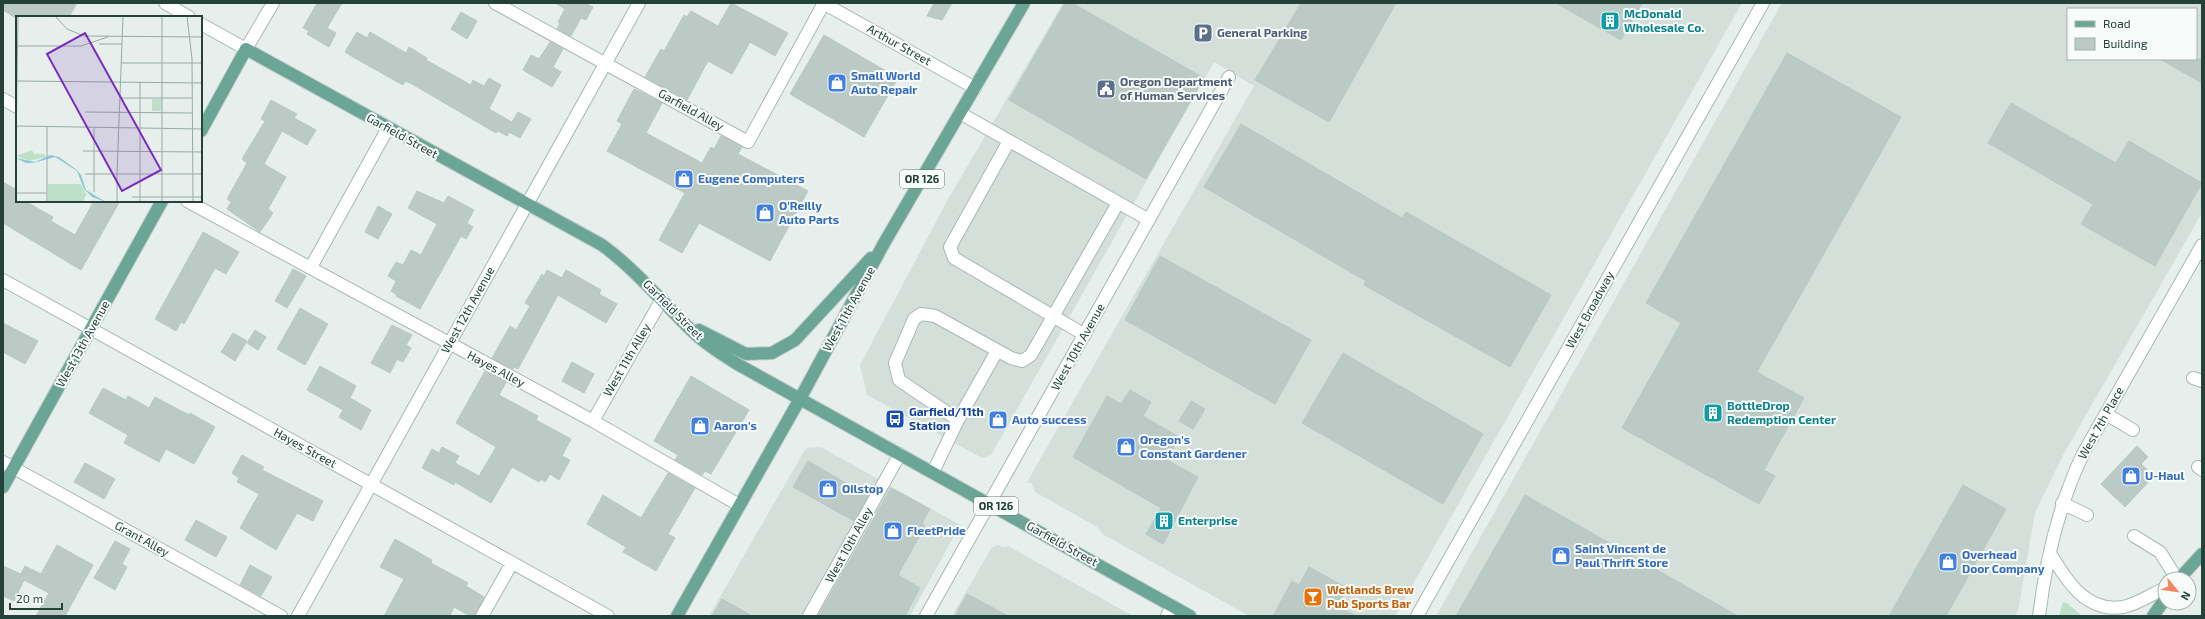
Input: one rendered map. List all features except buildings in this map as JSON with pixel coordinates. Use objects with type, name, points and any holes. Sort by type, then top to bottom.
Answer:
[{"type":"main road","name":"West 11th Avenue","points":[[677,616],[739,504],[801,397],[883,245],[1024,3]]},
{"type":"main road","name":"Garfield Street","points":[[246,50],[602,245],[623,260],[683,322],[713,348],[990,503],[1170,611],[1190,616]]},
{"type":"main road","points":[[202,129],[246,50]]},
{"type":"main road","name":"West 13th Avenue","points":[[3,487],[161,202]]},
{"type":"main road","points":[[683,322],[746,354],[772,353],[795,340],[883,245]]},
{"type":"main road","points":[[2186,571],[2202,554]]},
{"type":"street","points":[[165,3],[187,16]]},
{"type":"street","points":[[246,50],[273,3]]},
{"type":"street","name":"Garfield Alley","points":[[495,3],[748,142],[824,3]]},
{"type":"street","name":"West 12th Avenue","points":[[298,616],[639,3]]},
{"type":"street","name":"Arthur Street","points":[[824,3],[975,88]]},
{"type":"street","name":"West Broadway","points":[[1417,616],[1763,3]]},
{"type":"street","name":"Garfield Street","points":[[202,25],[246,50]]},
{"type":"street","name":"West 10th Avenue","points":[[926,616],[1229,77]]},
{"type":"street","points":[[3,99],[16,106]]},
{"type":"street","points":[[960,113],[1149,220]]},
{"type":"street","points":[[311,267],[388,128]]},
{"type":"street","points":[[1009,141],[950,247],[952,254],[1085,335]]},
{"type":"street","name":"Hayes Alley","points":[[190,202],[593,421],[739,504]]},
{"type":"street","points":[[958,420],[898,380],[895,363],[914,319],[921,314],[934,316],[997,351],[1022,361],[1031,355],[1118,203]]},
{"type":"street","name":"West 7th Place","points":[[2039,616],[2050,553],[2062,503],[2084,452],[2199,259],[2202,245]]},
{"type":"street","name":"Hayes Street","points":[[3,280],[608,616]]},
{"type":"street","name":"West 11th Alley","points":[[593,421],[662,299]]},
{"type":"street","points":[[933,472],[958,420],[997,351]]},
{"type":"street","points":[[2106,414],[2133,430]]},
{"type":"street","name":"West 10th Alley","points":[[809,616],[900,454]]},
{"type":"street","name":"Grant Alley","points":[[3,462],[281,616]]},
{"type":"street","points":[[2062,503],[2087,515]]},
{"type":"street","points":[[2134,536],[2160,552],[2173,571]]},
{"type":"street","points":[[2050,553],[2067,581],[2076,591],[2089,601],[2106,607],[2124,607],[2157,592]]},
{"type":"street","points":[[482,616],[512,563]]},
{"type":"shaded area","points":[[1063,3],[1742,3],[1395,616],[1249,616],[1104,535],[1097,527],[1035,492],[1032,484],[1027,482],[1254,86],[1214,62],[991,455],[982,458],[867,395],[860,365],[947,201]]},
{"type":"shaded area","points":[[1782,3],[2202,3],[2202,213],[2063,455],[2035,513],[2018,611],[2015,616],[1436,616]]},
{"type":"shaded area","points":[[821,447],[960,525],[910,616],[709,616],[806,448]]},
{"type":"shaded area","points":[[998,545],[1002,547],[1008,546],[1133,616],[952,616],[992,547]]},
{"type":"green space","points":[[2063,602],[2067,603],[2082,616],[2059,616]]},
{"type":"place","name":"McDonald Wholesale Co.","points":[[1610,21]]},
{"type":"place","name":"General Parking","points":[[1203,33]]},
{"type":"place","name":"Small World Auto Repair","points":[[837,83]]},
{"type":"place","name":"Oregon Department of Human Services","points":[[1106,89]]},
{"type":"place","name":"Eugene Computers","points":[[684,179]]},
{"type":"place","name":"O'Reilly Auto Parts","points":[[765,213]]},
{"type":"place","name":"BottleDrop Redemption Center","points":[[1713,413]]},
{"type":"place","name":"Garfield/11th Station","points":[[895,419]]},
{"type":"place","name":"Auto success","points":[[998,420]]},
{"type":"place","name":"Aaron's","points":[[700,426]]},
{"type":"place","name":"Oregon's Constant Gardener","points":[[1126,447]]},
{"type":"place","name":"U-Haul","points":[[2131,476]]},
{"type":"place","name":"Oilstop","points":[[828,489]]},
{"type":"place","name":"Enterprise","points":[[1164,521]]},
{"type":"place","name":"FleetPride","points":[[893,531]]},
{"type":"place","name":"Saint Vincent de Paul Thrift Store","points":[[1561,556]]},
{"type":"place","name":"Overhead Door Company","points":[[1948,562]]},
{"type":"place","name":"Wetlands Brew Pub Sports Bar","points":[[1313,597]]}]
